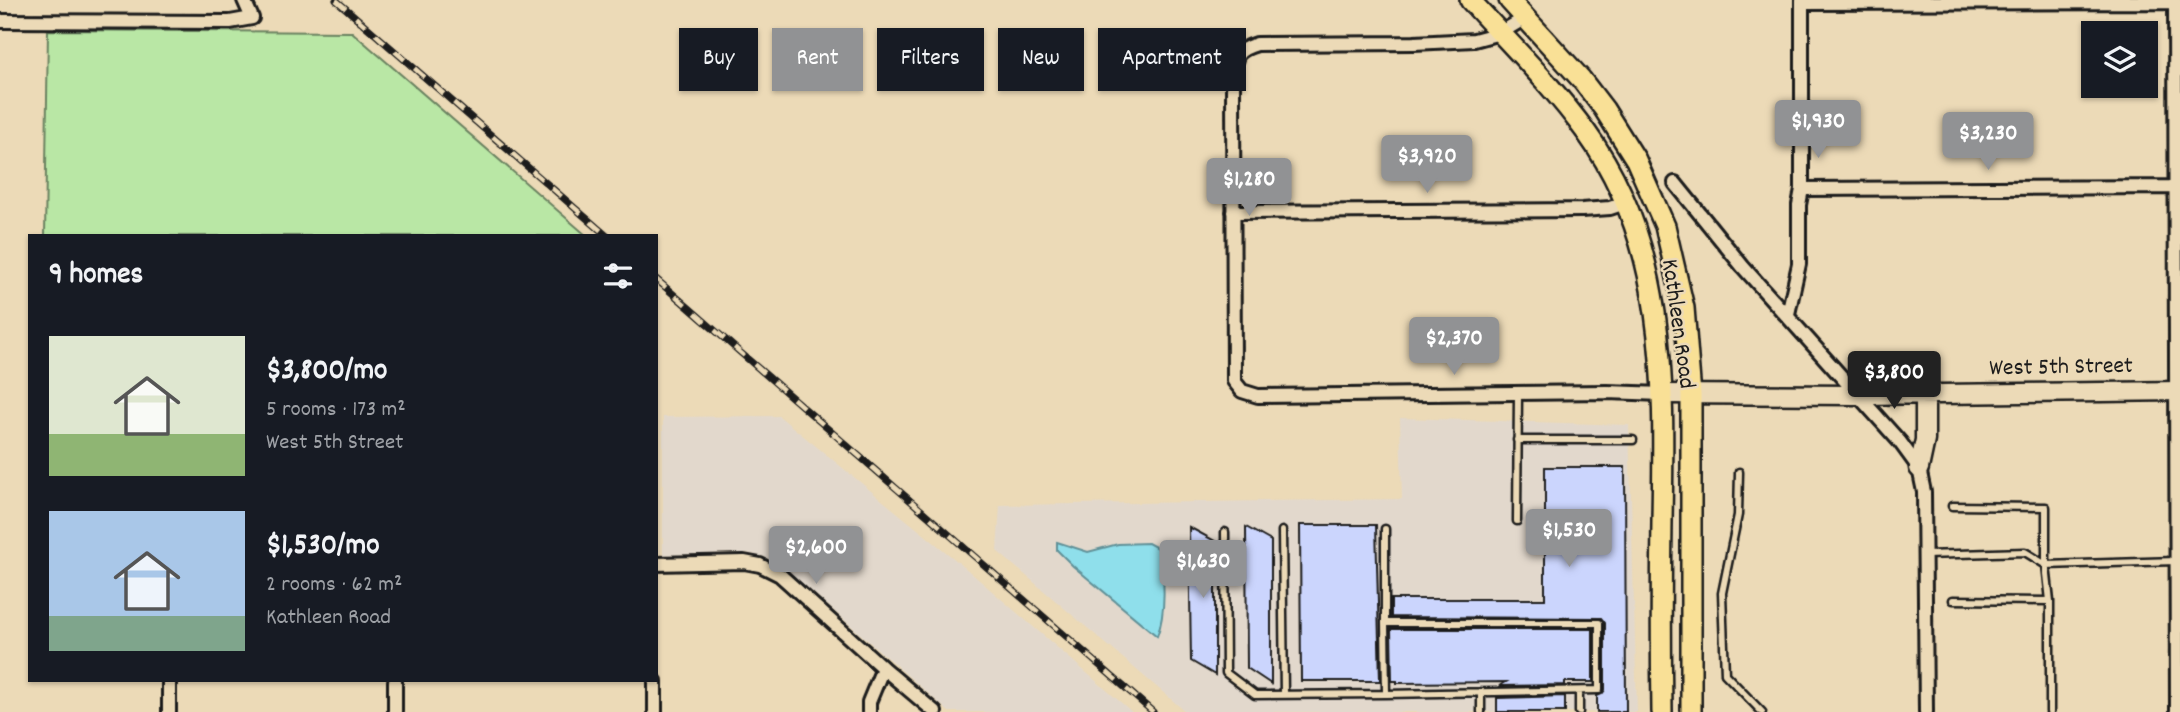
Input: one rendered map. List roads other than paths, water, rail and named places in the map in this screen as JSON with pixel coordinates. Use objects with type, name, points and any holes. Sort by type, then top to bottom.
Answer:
[{"type":"main road","name":"Kathleen Road","points":[[1471,0],[1587,133],[1625,203],[1641,245],[1653,292],[1663,394],[1662,712]]},
{"type":"main road","name":"Kathleen Road","points":[[1509,0],[1581,79],[1604,109],[1636,160],[1665,226],[1684,308],[1691,394],[1691,712]]},
{"type":"street","points":[[0,21],[230,22],[252,19],[244,0]]},
{"type":"street","points":[[1787,314],[1799,264],[1799,205],[1802,189],[1802,2],[2175,1],[2178,154],[2175,187],[2179,506],[2178,712]]},
{"type":"street","points":[[1525,18],[1500,33],[1474,40],[1258,44],[1242,49],[1235,58],[1233,82],[1233,212],[1582,210],[1610,208],[1625,203]]},
{"type":"street","points":[[1675,183],[1743,267],[1900,442],[1919,468]]},
{"type":"street","points":[[1802,189],[2175,187]]},
{"type":"street","name":"West 5th Street","points":[[1233,212],[1234,381],[1242,391],[1258,396],[1518,393],[1857,395],[2178,391]]},
{"type":"street","points":[[1925,394],[1925,440],[1919,468],[1924,492],[1926,712]]},
{"type":"street","points":[[658,564],[744,562],[760,565],[780,575],[935,712]]},
{"type":"street","points":[[869,712],[869,702],[883,668]]},
{"type":"street","points":[[169,682],[169,712]]},
{"type":"street","points":[[394,682],[395,712]]},
{"type":"street","points":[[655,682],[655,712]]},
{"type":"lane","points":[[1517,521],[1518,393]]},
{"type":"lane","points":[[1517,440],[1633,440]]},
{"type":"lane","points":[[1739,472],[1738,515],[1722,593],[1725,674],[1762,712]]},
{"type":"lane","points":[[1952,506],[2046,507],[2046,565],[2050,601],[2050,712]]},
{"type":"lane","points":[[1385,529],[1386,694]]},
{"type":"lane","points":[[1282,531],[1284,695]]},
{"type":"lane","points":[[1225,533],[1226,673],[1255,695],[1599,690],[1599,623],[1385,623]]},
{"type":"lane","points":[[1925,555],[2025,552],[2046,565],[2178,561]]},
{"type":"lane","points":[[1953,600],[2050,601]]},
{"type":"lane","points":[[1579,691],[1579,712]]},
{"type":"lane","points":[[1481,692],[1481,712]]},
{"type":"water","points":[[1057,542],[1088,552],[1118,544],[1148,543],[1159,549],[1164,593],[1157,636],[1073,566],[1057,550]]},
{"type":"railway","points":[[336,0],[605,234]]},
{"type":"railway","points":[[658,281],[1153,712]]}]
